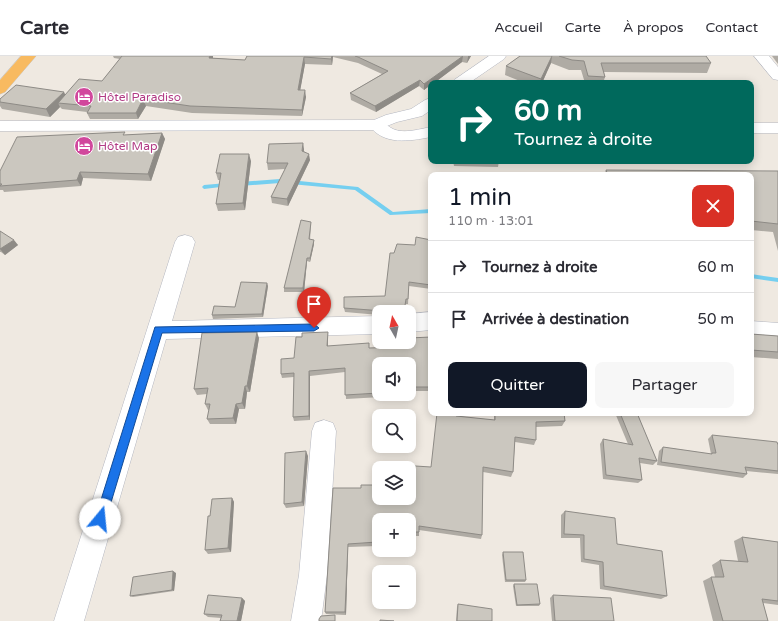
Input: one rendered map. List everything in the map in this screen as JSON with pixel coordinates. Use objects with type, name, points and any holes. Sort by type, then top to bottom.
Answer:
[{"type":"highway","points":[[0,89],[29,56]]},
{"type":"street","points":[[463,80],[499,56]]},
{"type":"street","points":[[761,56],[778,76]]},
{"type":"street","points":[[416,113],[428,105]]},
{"type":"street","points":[[0,126],[377,125],[392,118],[416,113],[428,116]]},
{"type":"street","points":[[377,125],[382,130],[394,136],[414,136],[428,133]]},
{"type":"street","points":[[754,128],[778,128]]},
{"type":"street","points":[[69,621],[185,242]]},
{"type":"street","points":[[416,322],[428,321]]},
{"type":"street","points":[[158,330],[257,329],[372,325]]},
{"type":"street","points":[[754,330],[778,332]]},
{"type":"street","points":[[306,621],[312,575],[324,431]]},
{"type":"building","points":[[122,56],[210,56],[209,58],[245,60],[247,56],[332,56],[331,59],[304,57],[298,90],[305,90],[302,110],[190,106],[143,99],[136,113],[87,113],[91,106],[58,103],[79,79],[102,81]]},
{"type":"building","points":[[355,56],[463,56],[424,84],[420,80],[375,106],[350,93],[388,71]]},
{"type":"building","points":[[520,56],[552,56],[541,79],[506,66]]},
{"type":"building","points":[[559,56],[706,56],[711,63],[601,63],[605,77],[588,76],[584,61],[572,60]]},
{"type":"building","points":[[16,85],[64,92],[46,109],[0,102],[0,99]]},
{"type":"building","points":[[125,132],[123,135],[162,133],[148,174],[80,172],[77,180],[0,186],[2,184],[0,184],[0,171],[17,137]]},
{"type":"building","points":[[303,143],[302,151],[309,154],[287,199],[271,197],[288,163],[267,163],[269,144]]},
{"type":"building","points":[[220,154],[249,154],[243,203],[216,204],[221,173],[216,173]]},
{"type":"building","points":[[606,170],[778,171],[778,224],[754,221],[754,172],[607,172]]},
{"type":"building","points":[[301,220],[311,222],[309,239],[314,240],[310,258],[307,258],[303,288],[284,288]]},
{"type":"building","points":[[0,231],[14,240],[0,249]]},
{"type":"building","points":[[416,237],[428,239],[428,285],[409,282],[408,299],[406,299],[405,305],[372,305],[372,310],[344,308],[344,297],[385,296],[390,253],[394,253],[397,244],[415,245]]},
{"type":"building","points":[[241,282],[267,283],[262,314],[212,315],[214,306],[235,307]]},
{"type":"building","points":[[257,332],[247,386],[245,386],[242,403],[236,404],[233,418],[207,419],[210,404],[205,404],[208,388],[194,389],[202,333]]},
{"type":"building","points":[[328,332],[327,346],[369,343],[369,348],[372,349],[416,349],[416,338],[428,337],[428,387],[416,387],[416,357],[372,357],[372,393],[345,395],[345,368],[309,371],[309,416],[293,417],[294,373],[281,374],[281,359],[294,358],[296,337],[302,337],[302,333]]},
{"type":"building","points":[[754,334],[778,336],[778,352],[754,350]]},
{"type":"building","points":[[437,416],[456,416],[495,420],[495,416],[564,416],[565,421],[536,422],[536,440],[515,437],[513,472],[483,467],[482,535],[419,526],[419,532],[416,532],[416,513],[372,513],[372,542],[348,544],[345,612],[325,612],[333,488],[361,488],[361,485],[372,485],[372,505],[416,505],[416,466],[431,467]]},
{"type":"building","points":[[621,416],[638,416],[657,461],[639,458],[642,480],[606,475],[603,439],[633,445]]},
{"type":"building","points":[[712,435],[777,442],[778,471],[745,467],[747,474],[661,462],[663,447],[712,454],[716,453]]},
{"type":"building","points":[[306,451],[302,502],[284,504],[285,453]]},
{"type":"building","points":[[232,498],[228,548],[205,550],[208,516],[210,516],[212,499]]},
{"type":"building","points":[[565,511],[615,518],[617,544],[662,551],[667,596],[604,586],[603,562],[584,559],[584,535],[564,534]]},
{"type":"building","points":[[742,537],[778,542],[778,601],[762,599],[768,621],[723,621],[711,577],[724,577],[720,560],[748,562]]},
{"type":"building","points":[[503,552],[523,552],[526,580],[506,580]]},
{"type":"building","points":[[173,571],[172,590],[130,596],[133,577]]},
{"type":"building","points":[[514,584],[537,584],[540,604],[517,605]]},
{"type":"building","points":[[208,595],[242,598],[237,621],[220,621],[222,615],[204,614]]},
{"type":"building","points":[[553,595],[611,598],[614,621],[555,621]]},
{"type":"building","points":[[458,604],[492,609],[492,621],[457,621]]},
{"type":"building","points":[[335,615],[335,621],[319,621],[321,616]]},
{"type":"waterway","points":[[240,184],[280,181],[356,188],[392,214],[428,211]]},
{"type":"waterway","points":[[204,187],[227,185]]},
{"type":"waterway","points":[[754,276],[778,280]]},
{"type":"place","name":"Hôtel Paradiso","points":[[84,97]]},
{"type":"place","name":"Hôtel Map","points":[[84,146]]},
{"type":"route","points":[[100,519],[158,330],[314,328]]}]
